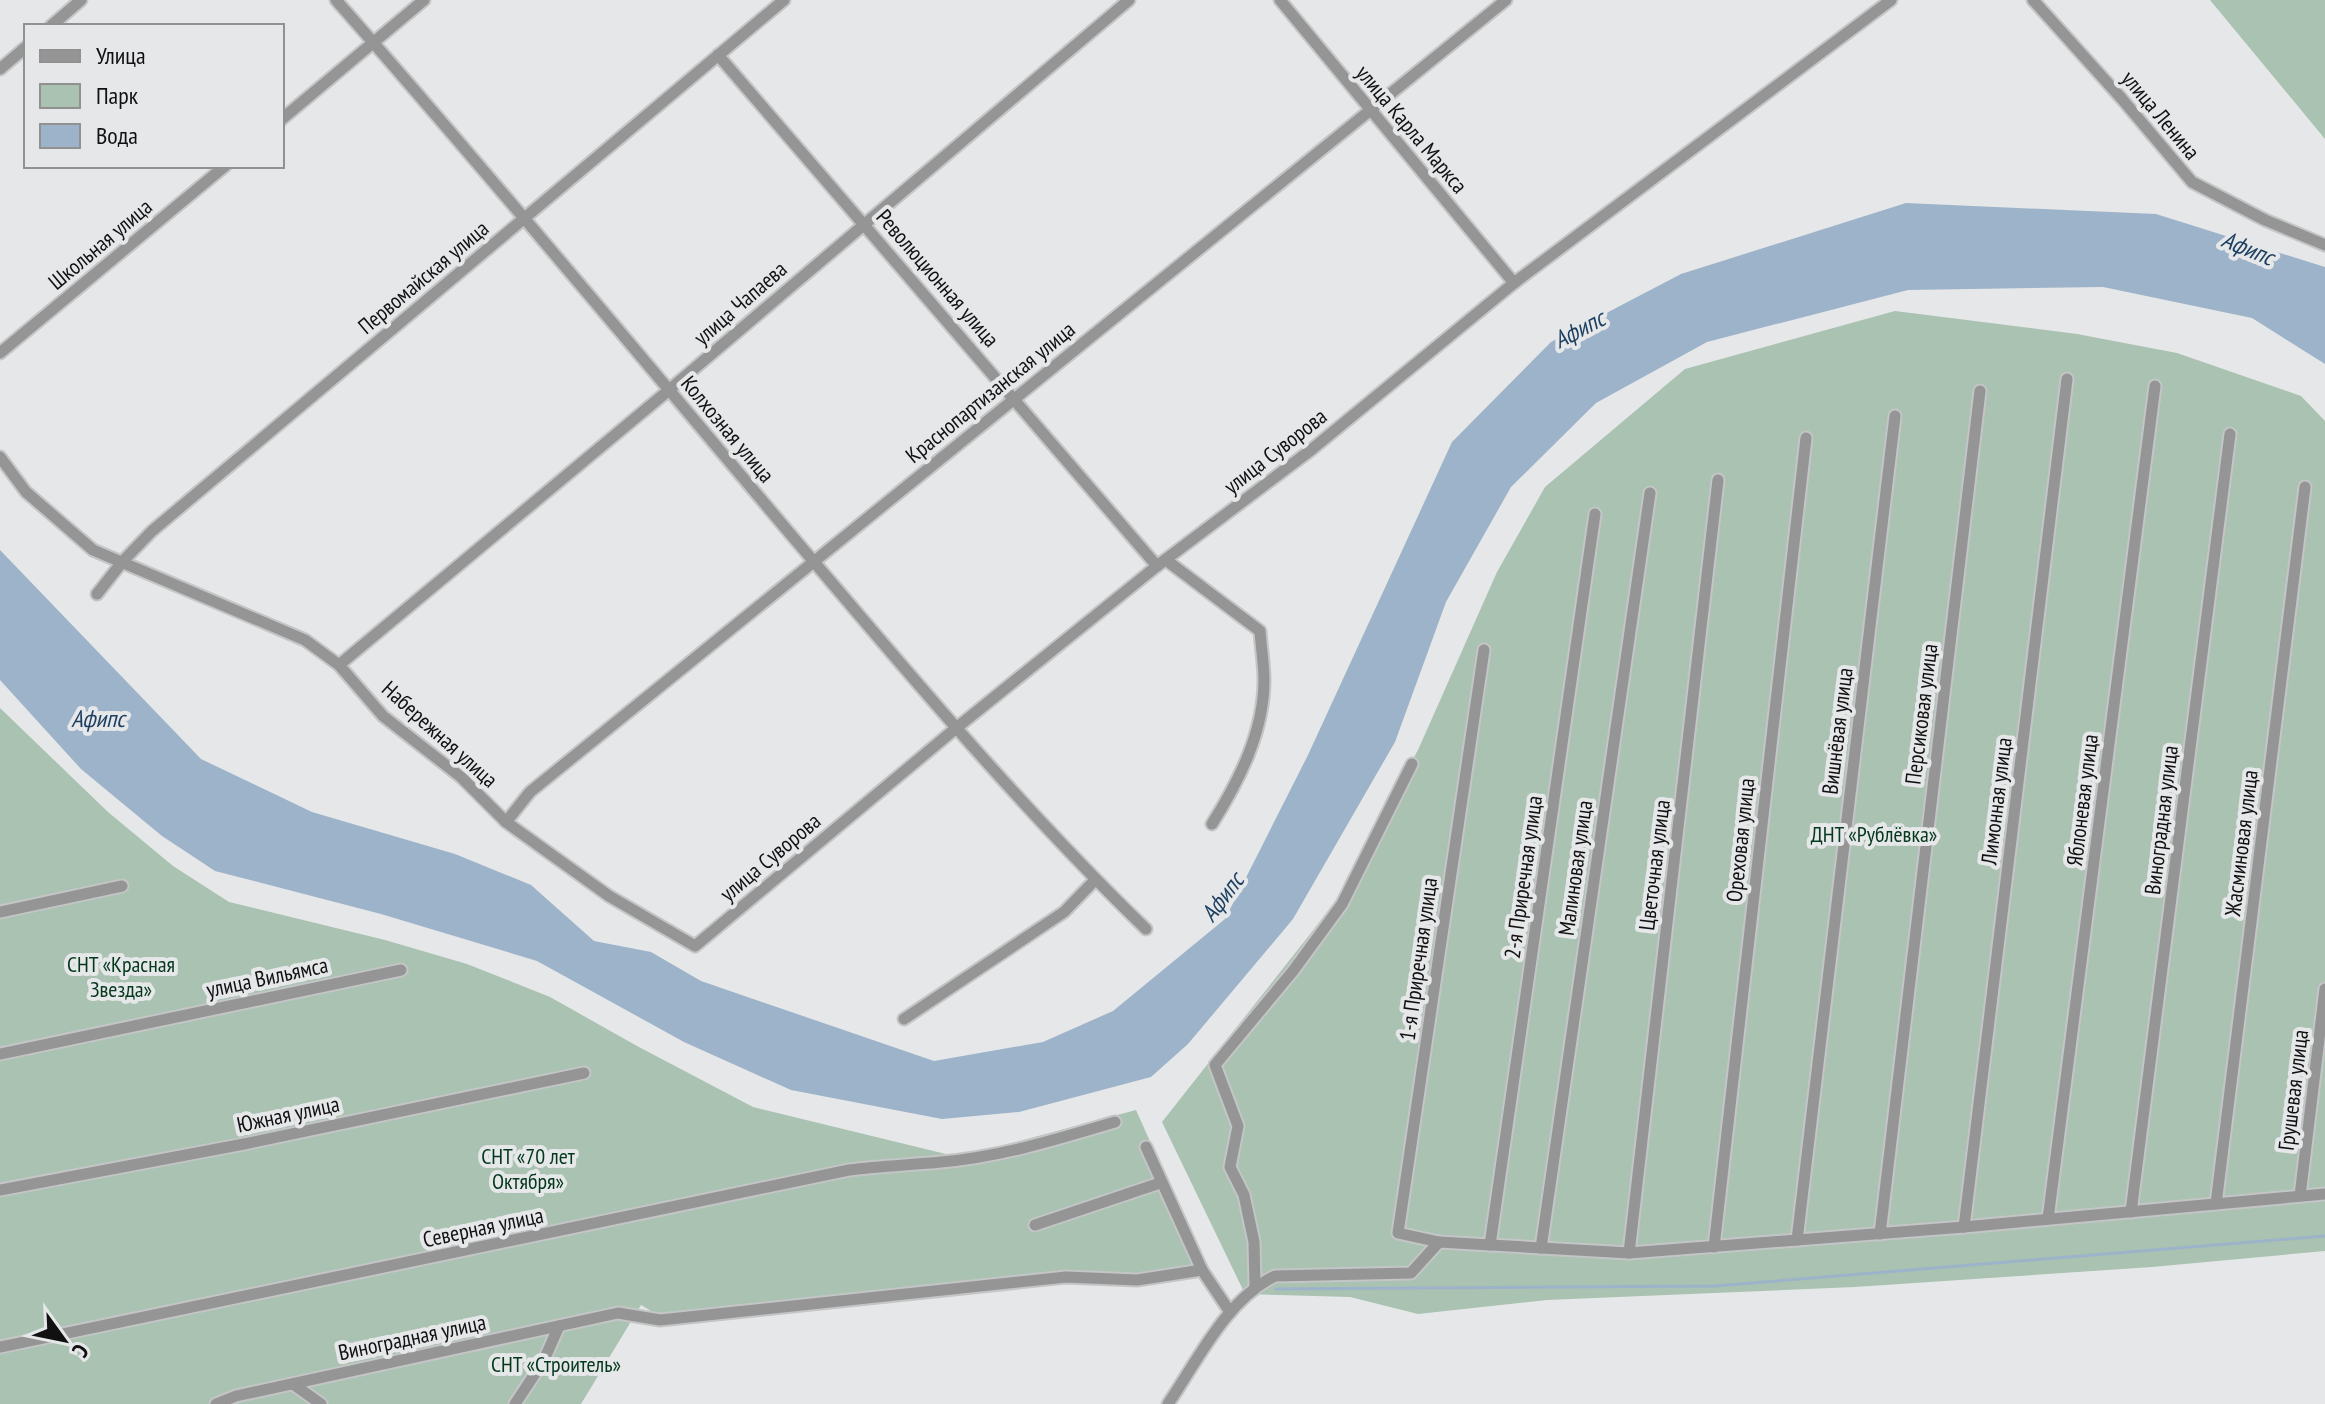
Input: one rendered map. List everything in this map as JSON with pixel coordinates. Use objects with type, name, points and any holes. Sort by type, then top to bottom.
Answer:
[{"type":"street","points":[[53,24],[81,0]]},
{"type":"street","name":"Колхозная улица","points":[[336,0],[525,218],[955,729],[1095,880],[1146,929]]},
{"type":"street","points":[[284,117],[424,0]]},
{"type":"street","name":"Первомайская улица","points":[[97,594],[152,531],[784,0]]},
{"type":"street","name":"улица Чапаева","points":[[339,665],[1129,0]]},
{"type":"street","name":"улица Карла Маркса","points":[[1280,0],[1514,283]]},
{"type":"street","name":"Краснопартизанская улица","points":[[506,822],[530,792],[812,560],[1506,0]]},
{"type":"street","name":"улица Суворова","points":[[695,946],[955,729],[1162,563],[1311,450],[1514,283],[1891,0]]},
{"type":"street","name":"улица Ленина","points":[[2033,0],[2192,182],[2265,220],[2325,245]]},
{"type":"street","points":[[0,69],[24,49]]},
{"type":"street","name":"Революционная улица","points":[[718,55],[1162,563],[1260,631],[1264,682],[1257,734],[1231,793],[1212,824]]},
{"type":"street","name":"Школьная улица","points":[[0,353],[223,168]]},
{"type":"street","name":"Лимонная улица","points":[[1964,1227],[2067,379]]},
{"type":"street","name":"Яблоневая улица","points":[[2048,1219],[2155,386]]},
{"type":"street","name":"Персиковая улица","points":[[1880,1234],[1980,391]]},
{"type":"street","name":"Вишнёвая улица","points":[[1797,1240],[1895,416]]},
{"type":"street","name":"Виноградная улица","points":[[2131,1212],[2230,434]]},
{"type":"street","name":"Ореховая улица","points":[[1714,1247],[1806,438]]},
{"type":"street","name":"Набережная улица","points":[[0,457],[26,492],[93,550],[305,640],[339,665],[383,716],[461,777],[506,822],[609,896],[695,946]]},
{"type":"street","name":"Цветочная улица","points":[[1629,1253],[1718,480]]},
{"type":"street","name":"Жасминовая улица","points":[[2216,1204],[2305,487]]},
{"type":"street","name":"Малиновая улица","points":[[1541,1248],[1650,493]]},
{"type":"street","name":"2-я Приречная улица","points":[[1490,1245],[1595,514]]},
{"type":"street","name":"1-я Приречная улица","points":[[1439,1242],[1398,1233],[1484,650]]},
{"type":"street","points":[[1255,1285],[1254,1242],[1244,1195],[1230,1167],[1238,1126],[1215,1065],[1293,971],[1342,904],[1412,764]]},
{"type":"street","points":[[904,1019],[1064,912],[1095,880]]},
{"type":"street","points":[[0,912],[122,886]]},
{"type":"street","name":"улица Вильямса","points":[[0,1054],[401,970]]},
{"type":"street","name":"Грушевая улица","points":[[2300,1196],[2325,989]]},
{"type":"street","name":"Южная улица","points":[[0,1190],[229,1147],[584,1073]]},
{"type":"street","name":"Северная улица","points":[[0,1347],[849,1170],[942,1162],[1040,1144],[1115,1122]]},
{"type":"street","points":[[1146,1147],[1202,1270],[1230,1312]]},
{"type":"street","points":[[1035,1225],[1160,1183]]},
{"type":"street","points":[[1168,1404],[1230,1312],[1255,1285],[1275,1276],[1411,1273],[1439,1242],[1629,1253],[2325,1194]]},
{"type":"street","name":"Виноградная улица","points":[[214,1404],[236,1396],[618,1313],[660,1320],[1066,1277],[1137,1280],[1202,1270]]},
{"type":"street","points":[[515,1404],[544,1360],[559,1326]]},
{"type":"street","points":[[293,1384],[321,1404]]},
{"type":"green space","points":[[2210,0],[2325,0],[2325,139]]},
{"type":"green space","name":"ДНТ «Рублёвка»","points":[[1895,311],[2077,334],[2177,353],[2301,396],[2325,421],[2325,1251],[2152,1267],[1855,1287],[1547,1300],[1418,1314],[1350,1297],[1245,1294],[1162,1122],[1337,900],[1418,750],[1497,572],[1545,487],[1685,369]]},
{"type":"green space","name":"СНТ «70 лет Октября»","points":[[0,708],[108,812],[173,866],[229,902],[385,940],[467,964],[550,997],[753,1107],[954,1156],[964,1156],[1136,1110],[1210,1276],[1137,1283],[1040,1284],[671,1323],[641,1305],[581,1404],[0,1404]]},
{"type":"water","name":"Афипс","points":[[1906,203],[2156,214],[2325,267],[2325,364],[2252,318],[2103,287],[1908,290],[1707,342],[1596,403],[1511,487],[1446,602],[1395,742],[1293,919],[1188,1044],[1151,1077],[1019,1112],[942,1119],[791,1090],[684,1042],[537,961],[381,914],[215,871],[162,836],[81,769],[0,680],[0,550],[201,759],[312,812],[455,854],[531,885],[594,941],[651,952],[701,981],[934,1061],[1043,1042],[1113,1011],[1225,919],[1308,755],[1452,442],[1551,342],[1681,274]]},
{"type":"waterway","points":[[1276,1289],[1715,1286],[2325,1236]]},
{"type":"park label","name":"СНТ «Красная Звезда»","points":[[121,976]]},
{"type":"park label","name":"СНТ «Строитель»","points":[[556,1364]]}]
